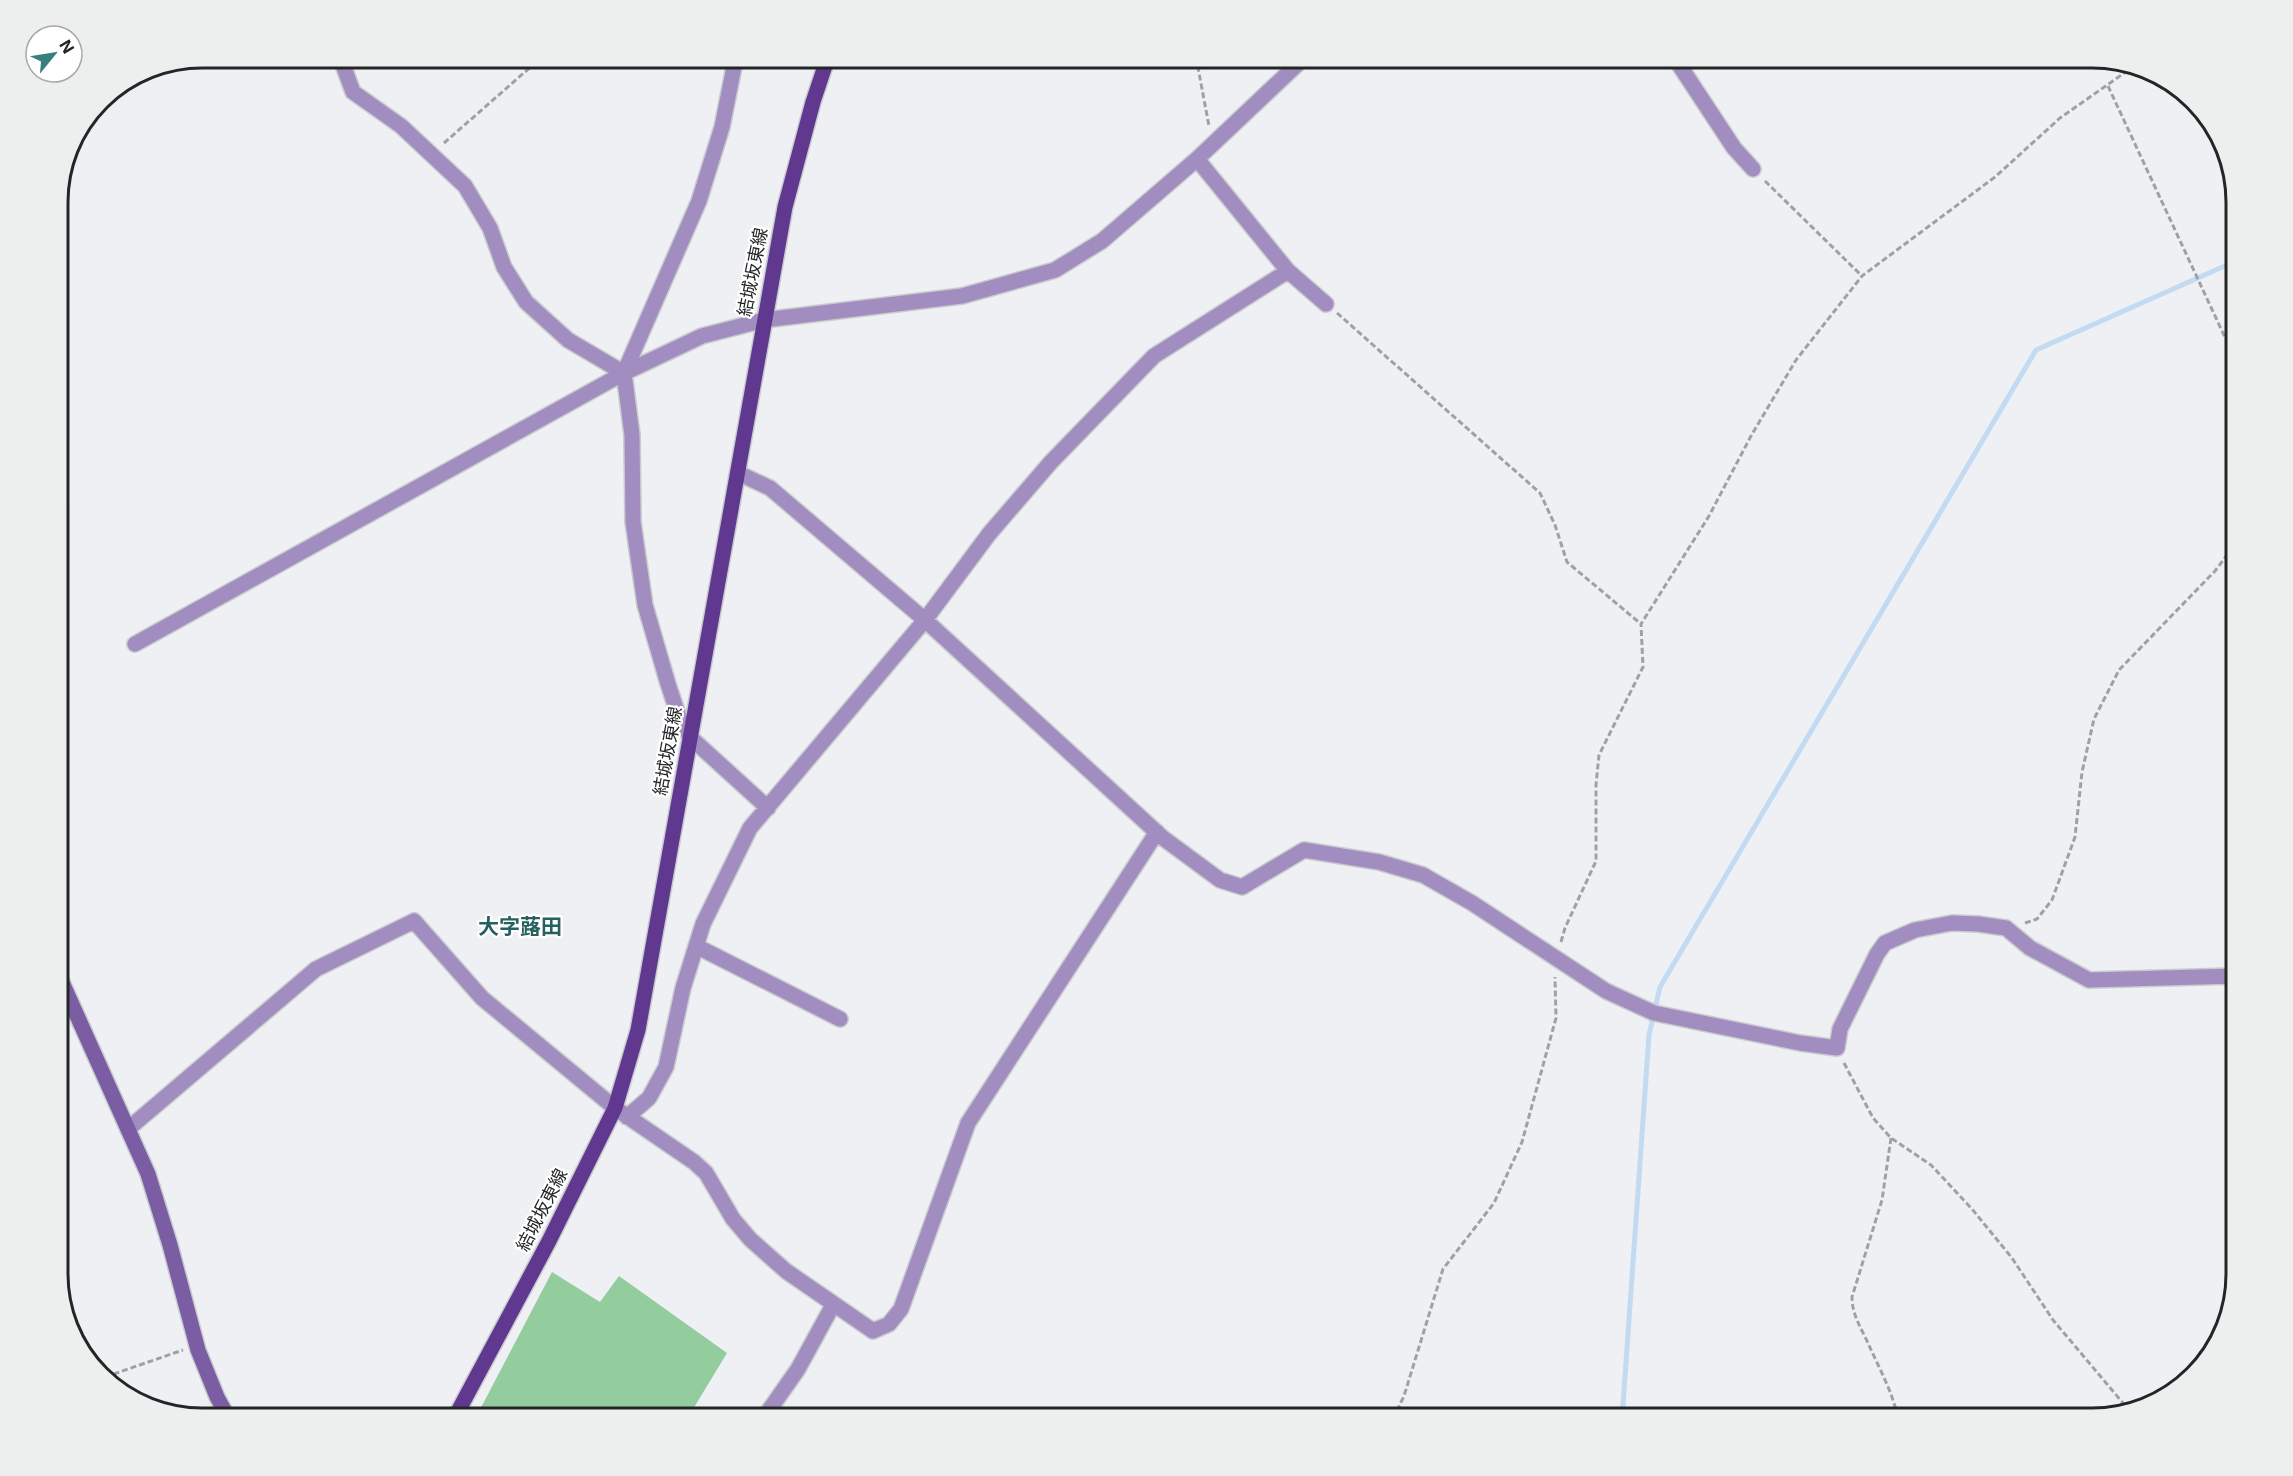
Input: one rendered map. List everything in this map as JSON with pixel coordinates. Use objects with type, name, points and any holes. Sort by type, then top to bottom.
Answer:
[{"type":"main road","name":"結城坂東線","points":[[460,1408],[621,1112],[691,738],[785,207],[824,68]]},
{"type":"street","points":[[344,68],[353,92],[401,126],[465,186],[490,228],[504,267],[526,302],[568,340],[624,373]]},
{"type":"street","points":[[733,68],[722,127],[699,201],[624,373],[632,435],[633,522],[645,605],[680,720],[691,738],[768,808]]},
{"type":"street","points":[[135,644],[624,373],[702,336],[764,320],[962,296],[1055,270],[1102,241],[1197,159],[1212,142],[1293,68]]},
{"type":"street","points":[[1681,68],[1734,148],[1753,169]]},
{"type":"street","points":[[1197,159],[1288,271],[1326,304]]},
{"type":"street","points":[[621,1112],[649,1098],[666,1067],[682,987],[696,946],[707,916],[750,828],[925,620],[989,534],[1051,462],[1154,356],[1288,271]]},
{"type":"street","points":[[738,473],[770,488],[925,620],[1156,832],[1220,880],[1242,886],[1304,850],[1379,862],[1423,875],[1472,903],[1606,991],[1654,1013],[1800,1043],[1837,1048],[1840,1029],[1877,954],[1885,944],[1915,930],[1952,923],[2006,928],[2030,948],[2089,980],[2226,976]]},
{"type":"street","points":[[128,1129],[315,969],[414,921],[482,998],[621,1112],[694,1162],[706,1173],[733,1219],[750,1239],[786,1271],[873,1330],[889,1324],[901,1309],[968,1123],[1156,832]]},
{"type":"street","points":[[696,946],[840,1019]]},
{"type":"street","points":[[68,995],[148,1174],[170,1245],[196,1345],[223,1408]]},
{"type":"street","points":[[771,1408],[798,1369],[833,1305]]},
{"type":"path","points":[[432,154],[530,68]]},
{"type":"path","points":[[1198,68],[1212,142]]},
{"type":"path","points":[[1398,1408],[1443,1269],[1494,1203],[1522,1142],[1556,1018],[1555,959],[1565,928],[1596,861],[1596,784],[1599,755],[1643,667],[1641,624],[1709,516],[1751,436],[1797,360],[1862,276],[1995,177],[2060,118],[2126,72]]},
{"type":"path","points":[[2108,86],[2226,340]]},
{"type":"path","points":[[1753,169],[1862,276]]},
{"type":"path","points":[[1326,304],[1540,493],[1556,525],[1567,562],[1641,624]]},
{"type":"path","points":[[2006,928],[2037,919],[2052,900],[2075,837],[2082,772],[2094,719],[2120,670],[2215,571],[2226,556]]},
{"type":"path","points":[[1837,1048],[1873,1118],[1891,1138],[1931,1165],[1972,1209],[2012,1258],[2053,1320],[2124,1404]]},
{"type":"path","points":[[1891,1138],[1882,1200],[1852,1298],[1852,1310],[1879,1368],[1894,1408]]},
{"type":"path","points":[[113,1374],[196,1345]]},
{"type":"green space","points":[[552,1272],[600,1302],[619,1276],[727,1353],[694,1408],[481,1408]]},
{"type":"waterway","points":[[1623,1408],[1649,1035],[1660,987],[2036,350],[2226,265]]},
{"type":"district","name":"大字蕗田","points":[[520,927]]}]
